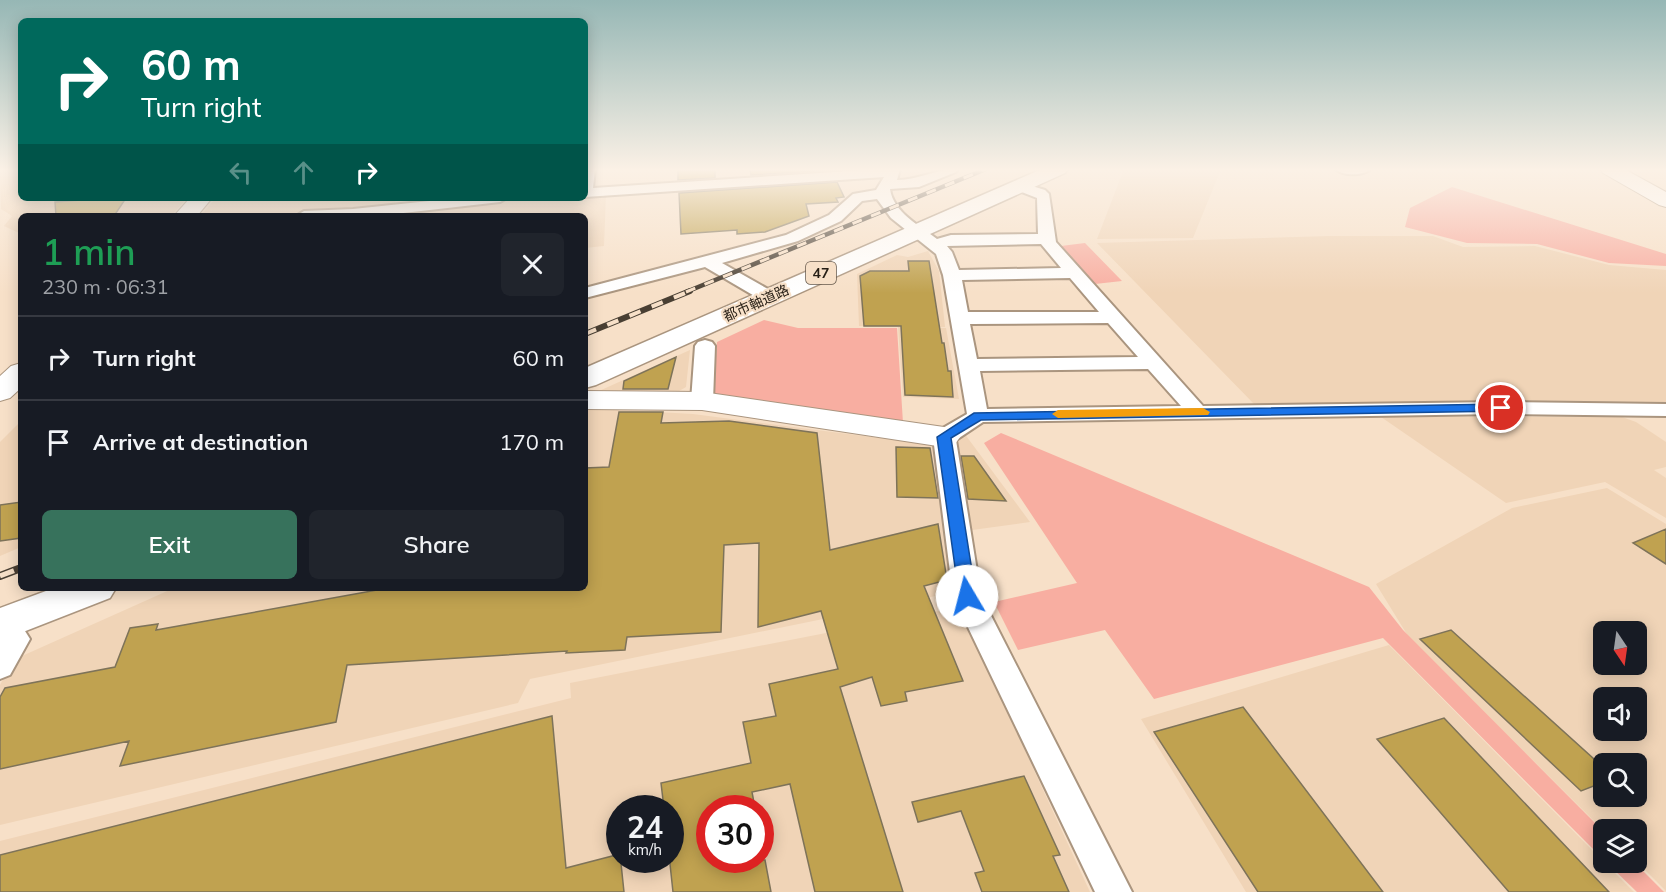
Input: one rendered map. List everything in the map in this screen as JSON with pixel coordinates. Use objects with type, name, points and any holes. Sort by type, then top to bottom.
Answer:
[{"type":"main road","name":"都市軸道路","points":[[588,378],[769,297],[927,237],[975,211]]},
{"type":"main road","points":[[2,624],[84,591]]},
{"type":"street","points":[[360,213],[377,211]]},
{"type":"street","points":[[588,292],[792,238],[835,218],[843,211]]},
{"type":"street","points":[[895,211],[896,214],[944,252],[952,275],[961,318],[967,365],[978,416]]},
{"type":"street","points":[[1045,211],[1046,239],[1073,273],[1156,363],[1197,412]]},
{"type":"street","points":[[927,237],[951,240],[1046,239]]},
{"type":"street","points":[[705,260],[769,297]]},
{"type":"street","points":[[952,275],[1073,273]]},
{"type":"street","points":[[961,318],[1113,316]]},
{"type":"street","points":[[702,401],[705,346]]},
{"type":"street","points":[[967,365],[1156,363]]},
{"type":"street","points":[[0,393],[18,375]]},
{"type":"street","points":[[0,393],[18,393]]},
{"type":"street","points":[[588,400],[702,401],[944,437],[978,416],[1501,408],[1666,410]]},
{"type":"street","points":[[944,437],[967,596],[1114,892]]},
{"type":"street","points":[[0,668],[16,639],[2,624]]},
{"type":"shaded area","points":[[4,211],[176,211],[174,213],[18,213],[18,233],[4,226],[12,216]]},
{"type":"shaded area","points":[[205,211],[357,211],[292,213],[203,213]]},
{"type":"shaded area","points":[[605,211],[604,246],[588,248],[588,213],[406,212]]},
{"type":"shaded area","points":[[1108,211],[1204,211],[1193,238],[1097,239]]},
{"type":"shaded area","points":[[1409,211],[1527,211],[1666,254],[1666,266],[1609,263],[1537,244],[1467,243],[1405,227]]},
{"type":"shaded area","points":[[1329,236],[1433,236],[1463,247],[1535,246],[1609,265],[1666,270],[1666,403],[1255,405],[1097,243]]},
{"type":"shaded area","points":[[1085,243],[1122,281],[1095,284],[1061,246]]},
{"type":"shaded area","points":[[928,251],[939,271],[945,327],[859,326],[857,274],[897,255],[908,257]]},
{"type":"shaded area","points":[[764,320],[798,328],[897,328],[903,423],[713,397],[717,342]]},
{"type":"shaded area","points":[[898,327],[946,328],[959,399],[903,397]]},
{"type":"shaded area","points":[[690,350],[686,387],[674,394],[599,391]]},
{"type":"shaded area","points":[[588,408],[693,414],[934,445],[955,592],[530,679],[518,703],[0,825],[0,685],[13,660],[167,591],[588,591]]},
{"type":"shaded area","points":[[1381,417],[1622,417],[1636,422],[1666,442],[1666,467],[1654,470],[1666,478],[1666,518],[1605,482],[1506,503]]},
{"type":"shaded area","points":[[18,424],[18,548],[0,556],[0,442]]},
{"type":"shaded area","points":[[964,433],[1030,522],[965,531],[953,443]]},
{"type":"shaded area","points":[[1001,433],[1369,587],[1403,630],[1593,821],[1593,849],[1383,638],[1154,699],[1105,630],[1018,650],[994,602],[1077,583],[984,443]]},
{"type":"shaded area","points":[[1607,488],[1666,524],[1666,891],[1647,872],[1647,819],[1593,820],[1408,636],[1376,584],[1512,508]]},
{"type":"shaded area","points":[[959,607],[1090,892],[0,892],[0,841],[571,698],[570,683]]},
{"type":"shaded area","points":[[1389,645],[1593,851],[1593,873],[1615,873],[1634,892],[1246,892],[1141,719]]},
{"type":"shaded area","points":[[1617,873],[1645,873],[1664,892],[1637,892]]},
{"type":"building","points":[[56,211],[118,211],[116,213],[56,213]]},
{"type":"building","points":[[680,211],[808,211],[809,216],[765,232],[737,234],[737,230],[681,234]]},
{"type":"building","points":[[908,261],[929,261],[942,343],[944,343],[948,371],[951,371],[953,397],[905,395],[901,326],[864,326],[860,276],[870,271],[909,271]]},
{"type":"building","points":[[676,357],[668,389],[623,389],[624,381]]},
{"type":"building","points":[[619,412],[663,412],[661,423],[729,421],[817,433],[830,550],[938,524],[947,580],[924,586],[963,681],[905,692],[907,701],[881,706],[872,677],[840,687],[903,892],[815,892],[790,784],[752,792],[753,795],[696,795],[696,873],[767,873],[771,892],[673,892],[671,873],[684,873],[684,795],[662,795],[661,783],[751,763],[743,722],[776,716],[769,684],[838,669],[821,611],[758,627],[759,543],[724,545],[721,632],[627,637],[625,650],[566,653],[567,651],[347,665],[336,722],[120,766],[129,741],[0,769],[0,697],[5,688],[115,667],[130,628],[158,624],[156,630],[371,591],[588,591],[588,468],[609,467]]},
{"type":"building","points":[[896,447],[930,448],[938,498],[897,497]]},
{"type":"building","points":[[961,456],[974,456],[1006,501],[968,499]]},
{"type":"building","points":[[18,502],[18,538],[0,541],[0,505]]},
{"type":"building","points":[[1666,529],[1666,564],[1633,543]]},
{"type":"building","points":[[1451,630],[1593,758],[1593,786],[1581,791],[1420,639]]},
{"type":"building","points":[[1243,707],[1383,892],[1258,892],[1154,732]]},
{"type":"building","points":[[552,716],[566,868],[606,858],[606,873],[622,873],[624,892],[0,892],[0,855]]},
{"type":"building","points":[[1444,718],[1609,892],[1509,892],[1377,739]]},
{"type":"building","points":[[1024,776],[1060,855],[1053,856],[1069,892],[982,892],[975,873],[984,871],[961,811],[918,822],[912,802]]},
{"type":"railway","points":[[686,292],[884,211]]},
{"type":"railway","points":[[588,333],[690,291]]},
{"type":"railway","points":[[0,576],[18,569]]},
{"type":"slow traffic","points":[[1058,414],[1203,412]]},
{"type":"route","points":[[967,596],[944,437],[978,416],[1501,408]]}]
